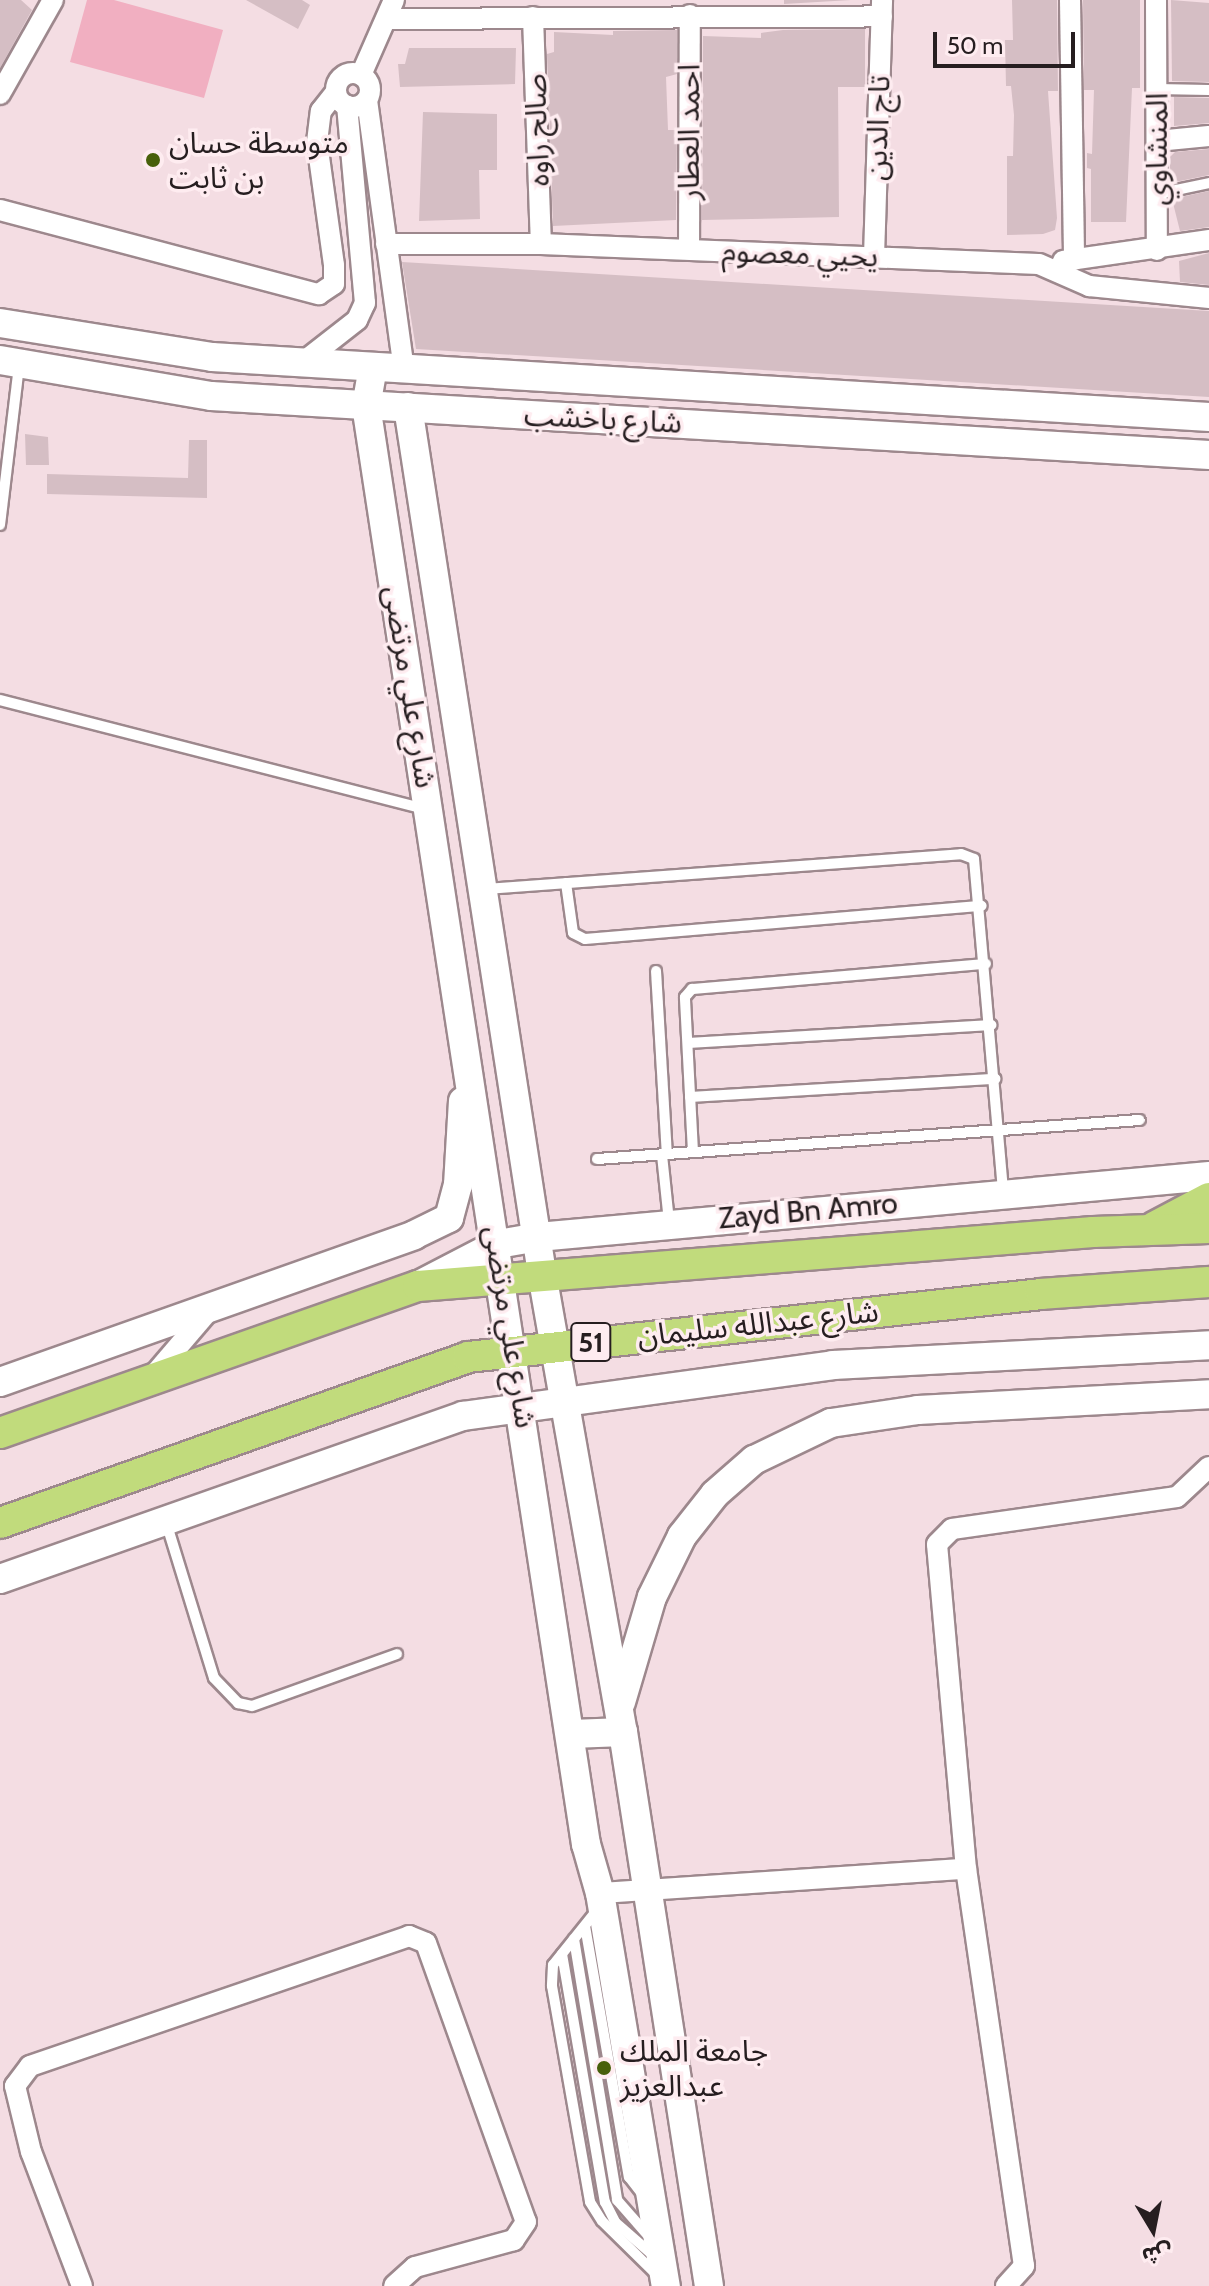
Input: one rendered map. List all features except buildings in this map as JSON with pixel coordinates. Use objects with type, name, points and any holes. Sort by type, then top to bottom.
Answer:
[{"type":"main road","name":"شارع باخشب","points":[[0,323],[212,357],[1209,417]]},
{"type":"main road","name":"شارع باخشب","points":[[10,362],[211,396],[1209,455]]},
{"type":"main road","name":"شارع علي مرتضى","points":[[373,367],[366,405],[498,1244],[596,1908],[654,2207],[663,2269]]},
{"type":"main road","name":"شارع علي مرتضى","points":[[408,407],[542,1274],[621,1721],[709,2286]]},
{"type":"main road","points":[[0,1382],[414,1235],[449,1218],[458,1185],[467,1049]]},
{"type":"main road","name":"Zayd Bn Amro","points":[[418,1286],[498,1244],[538,1237],[1209,1176]]},
{"type":"main road","points":[[1148,1230],[1209,1198]]},
{"type":"main road","points":[[1148,1230],[1209,1220]]},
{"type":"main road","name":"شارع عبدالله سليمان","points":[[0,1433],[153,1376],[418,1286],[542,1274],[1209,1228]]},
{"type":"main road","name":"شارع عبدالله سليمان","points":[[0,1523],[468,1357],[1154,1286],[1209,1284]]},
{"type":"main road","points":[[0,1579],[463,1416],[833,1365],[1209,1345]]},
{"type":"main road","points":[[572,1734],[621,1721],[652,1597],[682,1536],[715,1494],[754,1460],[846,1420],[918,1410],[1209,1394]]},
{"type":"street","points":[[0,94],[53,0]]},
{"type":"street","points":[[1070,0],[1074,260]]},
{"type":"street","name":"المنشاوي","points":[[1156,0],[1157,250]]},
{"type":"street","points":[[361,75],[389,6],[533,17],[591,8],[882,8]]},
{"type":"street","name":"تاج الدين","points":[[874,257],[882,8]]},
{"type":"street","name":"احمد العطار","points":[[689,249],[699,10]]},
{"type":"street","name":"صالح راوه","points":[[533,17],[541,244]]},
{"type":"street","points":[[302,363],[357,320],[365,303],[342,99],[345,75],[361,75]]},
{"type":"street","points":[[361,75],[370,89],[367,100],[404,369]]},
{"type":"street","points":[[0,210],[319,294],[334,284],[317,142],[321,111],[342,99],[367,100]]},
{"type":"street","points":[[1157,141],[1209,136]]},
{"type":"street","points":[[1039,264],[1157,250],[1209,240]]},
{"type":"street","name":"يحيي معصوم","points":[[386,244],[541,244],[1039,264],[1089,286],[1209,298]]},
{"type":"street","points":[[153,1376],[211,1308]]},
{"type":"street","points":[[1006,2286],[1024,2266],[966,1869],[937,1544],[952,1529],[1177,1497],[1209,1467]]},
{"type":"street","points":[[596,1908],[647,1892],[966,1869]]},
{"type":"street","points":[[82,2286],[31,2152],[15,2086],[30,2066],[409,1936],[426,1943],[526,2222],[514,2240],[415,2267],[394,2286]]},
{"type":"lane","points":[[1157,89],[1209,90]]},
{"type":"lane","points":[[1157,194],[1209,183]]},
{"type":"lane","points":[[0,525],[10,362]]},
{"type":"lane","points":[[0,700],[429,811]]},
{"type":"lane","points":[[483,890],[961,854],[974,859],[982,906],[1003,1193]]},
{"type":"lane","points":[[566,883],[573,933],[585,939],[982,906]]},
{"type":"lane","points":[[693,1152],[685,997],[701,986],[986,964]]},
{"type":"lane","points":[[656,971],[669,1224]]},
{"type":"lane","points":[[688,1043],[991,1025]]},
{"type":"lane","points":[[690,1097],[995,1079]]},
{"type":"lane","points":[[597,1159],[1140,1120]]},
{"type":"lane","points":[[165,1521],[214,1678],[238,1703],[252,1706],[397,1654]]},
{"type":"lane","points":[[596,1908],[553,1965],[552,1986],[590,2202],[602,2221],[663,2269]]},
{"type":"lane","points":[[574,1939],[617,2200],[663,2269]]},
{"type":"lane","points":[[562,1954],[605,2202],[615,2222],[663,2269]]},
{"type":"shaded area","points":[[87,0],[114,0],[223,30],[204,98],[70,62]]},
{"type":"place","name":"متوسطة حسان بن ثابت","points":[[153,160]]},
{"type":"place","name":"جامعة الملك عبدالعزيز","points":[[604,2068]]}]
